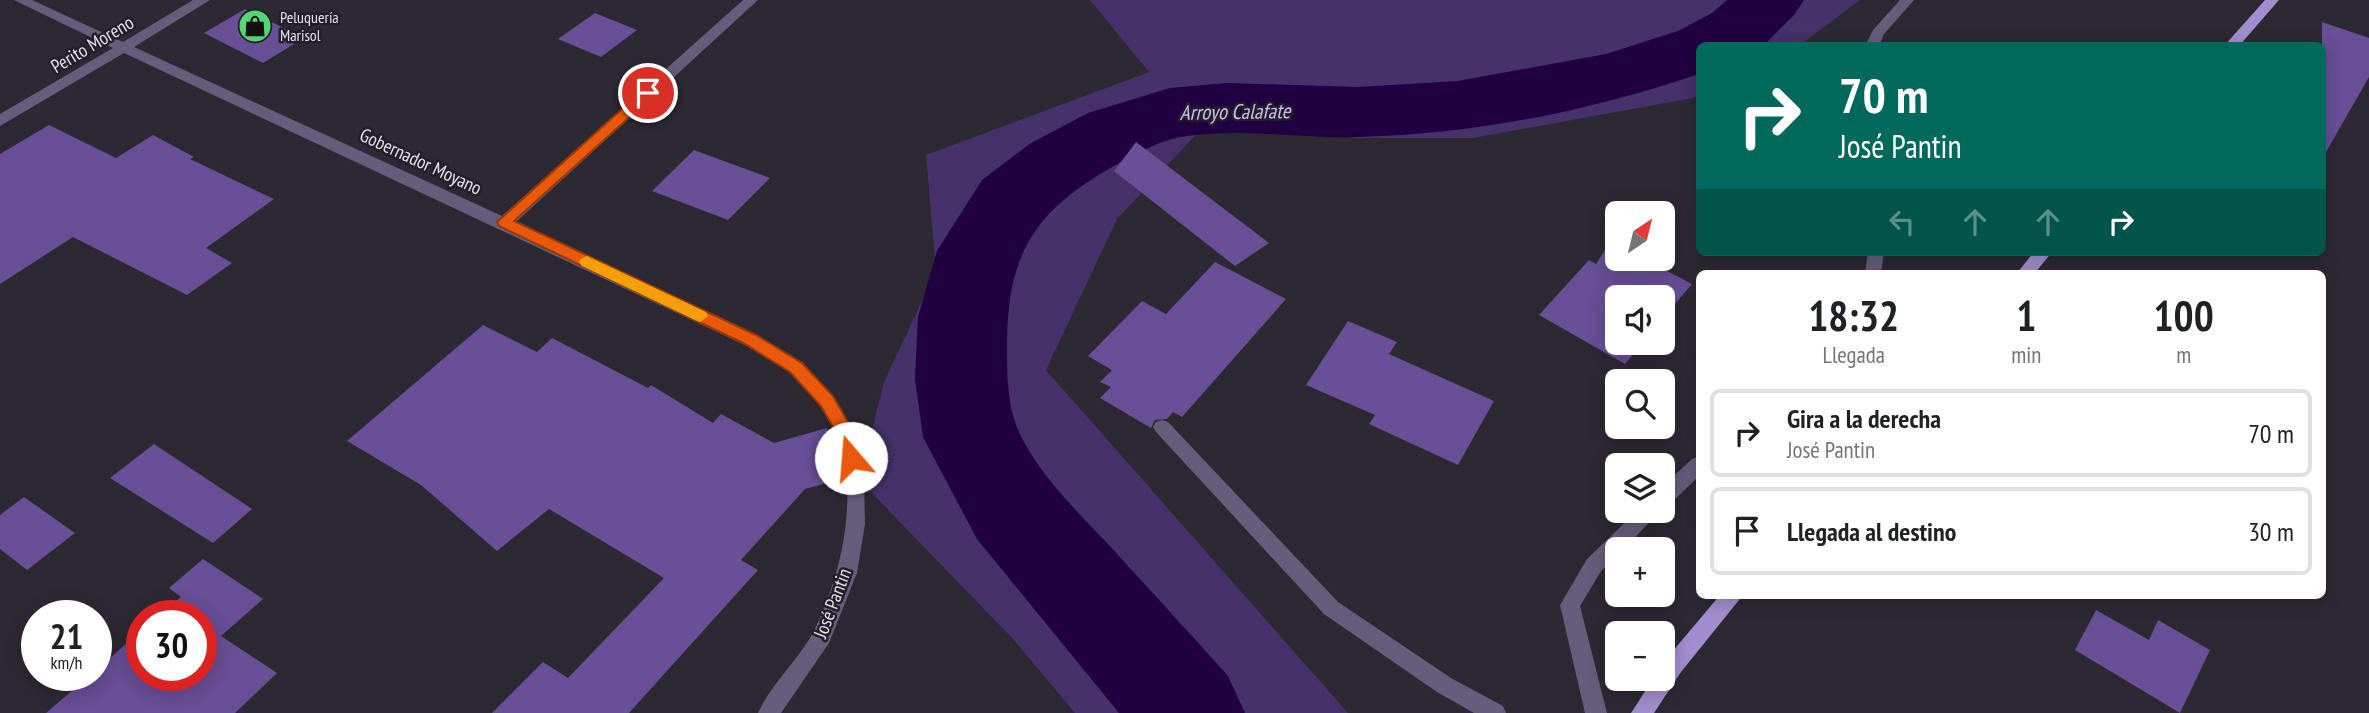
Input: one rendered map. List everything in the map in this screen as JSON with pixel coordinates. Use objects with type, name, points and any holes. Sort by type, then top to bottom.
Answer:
[{"type":"main road","points":[[2235,42],[2272,0]]},
{"type":"main road","points":[[2028,270],[2040,256]]},
{"type":"main road","points":[[1642,713],[1674,665],[1730,599]]},
{"type":"street","name":"Gobernador Moyano","points":[[21,0],[504,222],[751,340],[796,367],[827,401],[847,436],[855,479]]},
{"type":"street","name":"Perito Moreno","points":[[0,121],[203,0]]},
{"type":"street","points":[[504,222],[751,0]]},
{"type":"street","points":[[1874,42],[1878,33],[1907,0]]},
{"type":"street","points":[[1162,427],[1331,608],[1444,685],[1495,713]]},
{"type":"street","points":[[1675,487],[1696,467]]},
{"type":"street","name":"José Pantin","points":[[769,713],[822,636],[846,573],[855,524],[855,479]]},
{"type":"street","points":[[1596,713],[1570,605],[1594,565],[1638,523]]},
{"type":"shaded area","points":[[1090,0],[1860,0],[1804,42],[1696,42],[1696,96],[1693,98],[1473,138],[1356,138],[1207,123],[1117,219],[1046,370],[1348,713],[1075,713],[1013,639],[868,489],[873,426],[884,382],[936,271],[926,155],[1149,72]]},
{"type":"building","points":[[245,9],[304,38],[263,63],[204,33]]},
{"type":"building","points":[[595,13],[637,30],[601,57],[558,39]]},
{"type":"building","points":[[2322,22],[2369,38],[2369,77],[2326,152],[2326,42],[2322,42]]},
{"type":"building","points":[[49,125],[116,158],[153,135],[194,157],[190,159],[274,199],[206,248],[232,263],[187,295],[73,237],[0,284],[0,154]]},
{"type":"building","points":[[1136,142],[1269,243],[1235,266],[1114,171]]},
{"type":"building","points":[[694,150],[770,178],[728,220],[652,191]]},
{"type":"building","points":[[1605,250],[1605,271],[1667,271],[1692,284],[1675,304],[1675,285],[1605,285],[1605,353],[1539,315],[1589,260],[1596,264]]},
{"type":"building","points":[[1215,262],[1286,299],[1182,417],[1173,412],[1167,419],[1155,420],[1151,428],[1100,398],[1111,387],[1100,382],[1112,370],[1088,356],[1142,301],[1166,314]]},
{"type":"building","points":[[1348,321],[1397,342],[1389,354],[1494,401],[1458,465],[1369,424],[1375,415],[1306,385]]},
{"type":"building","points":[[483,325],[537,352],[552,338],[648,388],[651,385],[713,423],[721,414],[774,443],[827,428],[838,480],[805,489],[741,560],[758,570],[629,713],[492,713],[543,662],[568,678],[664,578],[549,509],[497,551],[421,485],[347,441]]},
{"type":"building","points":[[1609,355],[1633,355],[1625,364]]},
{"type":"building","points":[[154,444],[252,509],[213,543],[110,478]]},
{"type":"building","points":[[24,497],[75,533],[27,570],[0,549],[0,515]]},
{"type":"building","points":[[203,559],[263,599],[221,636],[277,673],[235,713],[46,713],[72,691],[112,691],[112,656],[126,644],[126,691],[217,691],[217,600],[177,600],[181,597],[169,588]]},
{"type":"building","points":[[2096,610],[2149,640],[2158,620],[2210,650],[2180,713],[2075,650]]},
{"type":"waterway","name":"Arroyo Calafate","points":[[1713,42],[1738,29],[1769,0]]},
{"type":"waterway","name":"Arroyo Calafate","points":[[1189,713],[1012,509],[971,437],[961,379],[962,317],[979,251],[1011,200],[1059,162],[1116,131],[1170,113],[1226,108],[1358,112],[1458,106],[1549,91],[1620,75],[1696,50]]},
{"type":"slow traffic","points":[[587,262],[700,316]]},
{"type":"place","name":"Peluquería Marisol","points":[[255,26]]},
{"type":"route","points":[[648,93],[504,222],[751,340],[796,367],[827,401],[847,436],[851,458]]}]
